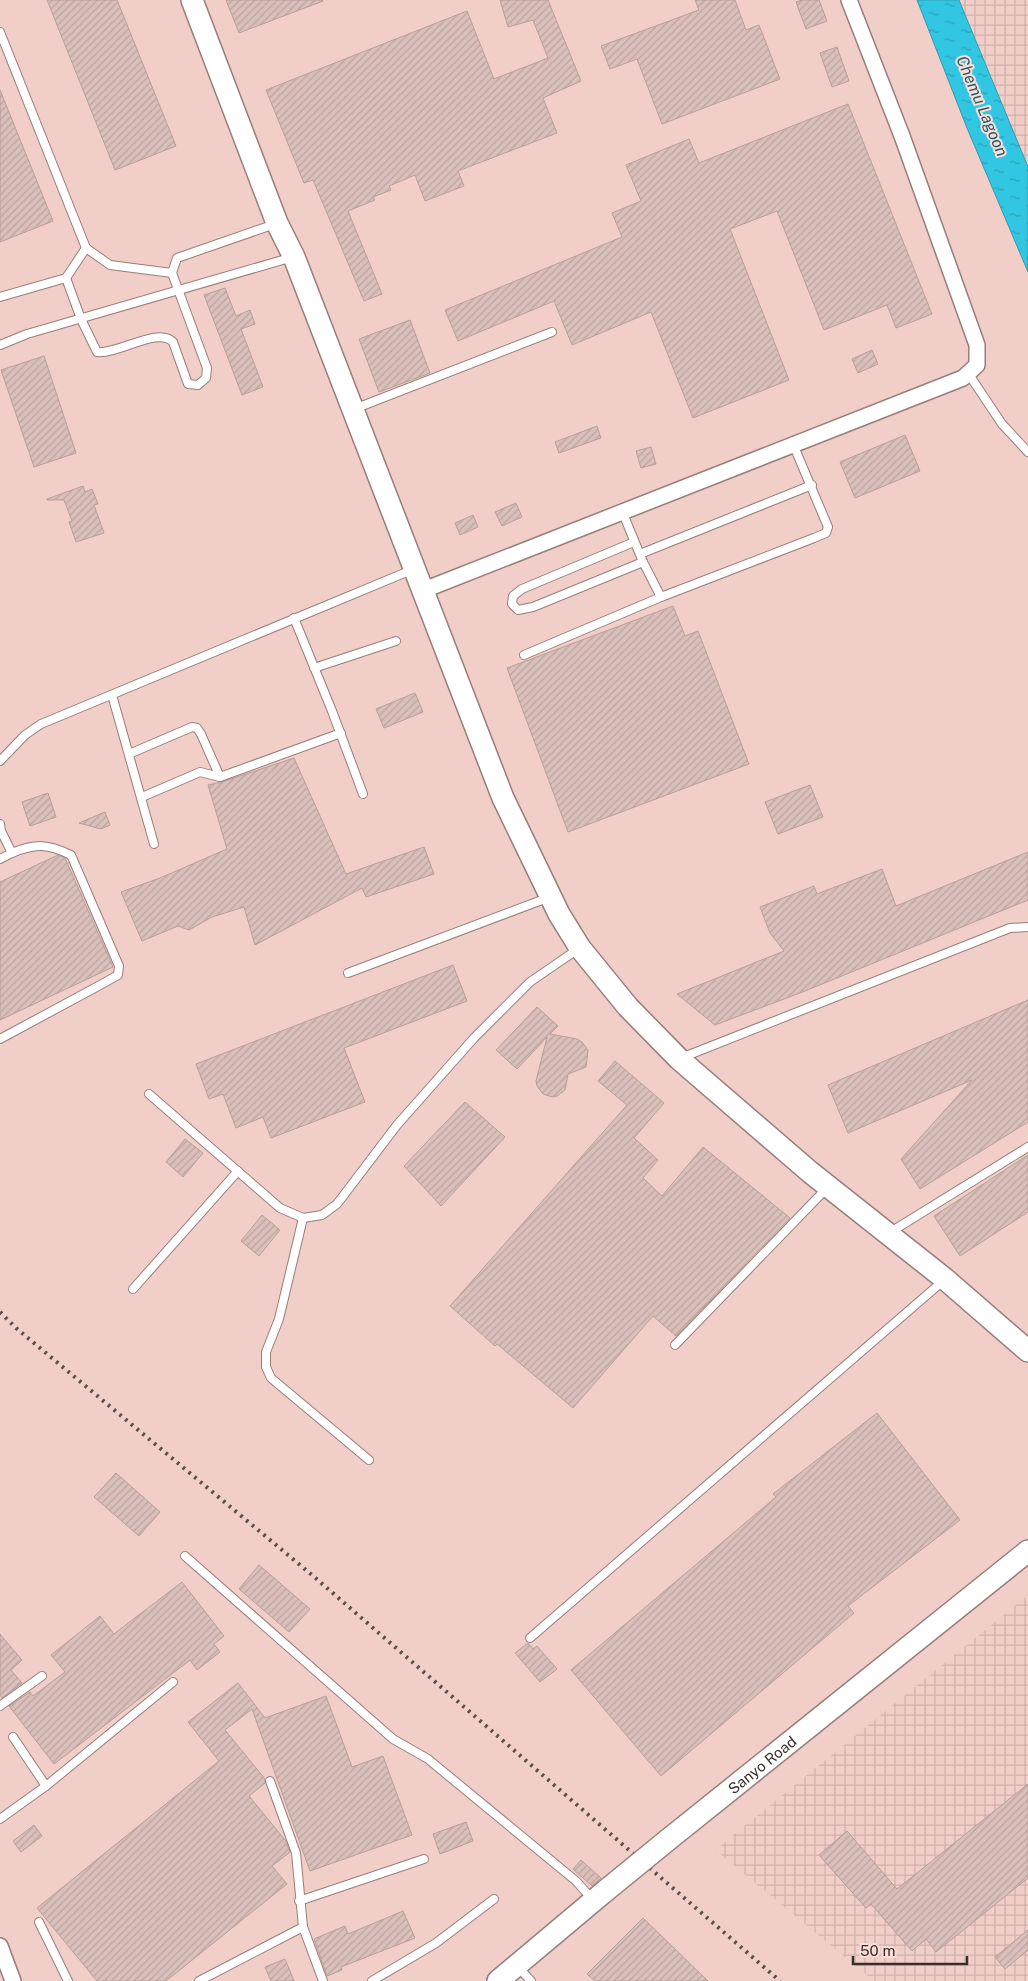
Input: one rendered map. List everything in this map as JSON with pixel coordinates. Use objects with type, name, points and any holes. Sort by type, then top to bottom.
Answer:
[{"type":"street","points":[[192,0],[277,223],[294,257],[416,568],[503,798],[550,896],[580,948],[628,1007],[679,1059],[828,1187],[944,1279],[1028,1351]]},
{"type":"street","points":[[424,590],[964,378],[977,365],[977,345],[902,136],[849,0]]},
{"type":"street","name":"Sanyo Road","points":[[498,1981],[524,1973],[600,1897],[669,1839],[1027,1553]]},
{"type":"street","points":[[0,1946],[13,1981]]},
{"type":"lane","points":[[0,32],[86,248],[110,265],[172,273]]},
{"type":"lane","points":[[66,278],[81,319],[97,352],[106,354],[158,336],[168,337],[173,342],[188,384],[198,385],[206,378],[207,368],[172,273],[177,258],[277,223]]},
{"type":"lane","points":[[0,297],[66,278],[86,248]]},
{"type":"lane","points":[[0,345],[27,334],[294,257]]},
{"type":"lane","points":[[354,409],[552,332]]},
{"type":"lane","points":[[968,373],[1002,424],[1028,452]]},
{"type":"lane","points":[[524,655],[661,597],[826,533],[828,527],[812,485],[793,444]]},
{"type":"lane","points":[[640,554],[812,485]]},
{"type":"lane","points":[[622,511],[643,562],[661,597]]},
{"type":"lane","points":[[634,542],[522,589],[513,596],[512,604],[518,610],[533,607],[643,562]]},
{"type":"lane","points":[[0,761],[25,735],[41,724],[416,568]]},
{"type":"lane","points":[[294,618],[341,733],[363,794]]},
{"type":"lane","points":[[314,668],[396,641]]},
{"type":"lane","points":[[112,694],[154,844]]},
{"type":"lane","points":[[129,754],[192,727],[197,728],[220,777]]},
{"type":"lane","points":[[142,797],[200,772],[220,777],[341,733]]},
{"type":"lane","points":[[0,824],[12,853]]},
{"type":"lane","points":[[0,859],[30,846],[54,846],[71,855],[118,966],[118,975],[0,1038]]},
{"type":"lane","points":[[348,973],[550,896]]},
{"type":"lane","points":[[679,1059],[1010,928],[1028,927]]},
{"type":"lane","points":[[149,1094],[280,1208],[303,1218],[322,1215],[337,1204],[397,1125],[474,1038],[530,982],[580,948]]},
{"type":"lane","points":[[888,1234],[1028,1147]]},
{"type":"lane","points":[[133,1289],[238,1171]]},
{"type":"lane","points":[[675,1345],[828,1187]]},
{"type":"lane","points":[[303,1218],[279,1319],[266,1352],[266,1367],[271,1378],[369,1460]]},
{"type":"lane","points":[[530,1638],[944,1279]]},
{"type":"lane","points":[[185,1556],[393,1740],[428,1759],[576,1881],[600,1897]]},
{"type":"lane","points":[[0,1706],[42,1676]]},
{"type":"lane","points":[[0,1819],[46,1786],[172,1682]]},
{"type":"lane","points":[[13,1737],[46,1786]]},
{"type":"lane","points":[[270,1781],[296,1852],[299,1901],[303,1927],[323,1981]]},
{"type":"lane","points":[[299,1901],[424,1859]]},
{"type":"lane","points":[[372,1981],[436,1943],[494,1899]]},
{"type":"lane","points":[[39,1922],[68,1981]]},
{"type":"lane","points":[[199,1981],[303,1927]]},
{"type":"shaded area","points":[[0,0],[917,0],[967,128],[1028,272],[1028,1981],[0,1981]]},
{"type":"shaded area","points":[[959,0],[1028,0],[1028,167],[968,20]]},
{"type":"shaded area","points":[[1028,1595],[1028,1981],[874,1981],[715,1850]]},
{"type":"water","name":"Chemu Lagoon","points":[[917,0],[959,0],[1028,167],[1028,272],[967,128]]},
{"type":"building","points":[[47,0],[117,0],[176,146],[115,170]]},
{"type":"building","points":[[226,0],[322,0],[323,1],[239,33]]},
{"type":"building","points":[[500,0],[548,0],[581,81],[543,98],[557,133],[458,171],[464,186],[425,201],[415,175],[389,186],[391,190],[373,197],[375,200],[348,211],[382,294],[364,301],[313,180],[304,183],[266,90],[467,11],[494,79],[548,58],[533,20],[508,27]]},
{"type":"building","points":[[695,0],[735,0],[746,30],[759,25],[780,79],[662,124],[637,59],[610,69],[601,46],[699,10]]},
{"type":"building","points":[[819,0],[827,21],[806,29],[796,2]]},
{"type":"building","points":[[837,47],[849,81],[832,87],[820,53]]},
{"type":"building","points":[[0,90],[53,221],[0,242]]},
{"type":"building","points":[[848,104],[932,314],[896,328],[887,305],[824,330],[777,211],[730,229],[789,380],[693,418],[651,312],[572,345],[554,301],[458,341],[445,310],[622,237],[612,213],[641,201],[626,165],[689,139],[699,163]]},
{"type":"building","points":[[225,288],[236,316],[250,310],[255,324],[241,329],[263,387],[242,395],[204,295]]},
{"type":"building","points":[[410,320],[430,373],[379,392],[359,339]]},
{"type":"building","points":[[872,350],[878,364],[858,373],[852,359]]},
{"type":"building","points":[[44,356],[76,453],[34,467],[1,370]]},
{"type":"building","points":[[597,426],[601,438],[559,453],[555,442]]},
{"type":"building","points":[[905,435],[920,471],[855,498],[840,462]]},
{"type":"building","points":[[651,447],[656,464],[641,468],[636,451]]},
{"type":"building","points":[[83,486],[85,492],[92,489],[98,504],[94,505],[104,533],[76,542],[69,522],[72,521],[64,500],[47,499]]},
{"type":"building","points":[[516,503],[522,517],[502,526],[495,512]]},
{"type":"building","points":[[473,515],[478,527],[460,535],[455,523]]},
{"type":"building","points":[[673,606],[685,636],[698,631],[749,764],[568,832],[507,668]]},
{"type":"building","points":[[415,693],[423,712],[384,728],[376,709]]},
{"type":"building","points":[[294,758],[346,874],[424,847],[434,874],[366,897],[362,888],[255,945],[244,907],[212,917],[189,930],[178,926],[142,941],[121,892],[160,878],[227,849],[208,785]]},
{"type":"building","points":[[810,785],[823,817],[778,834],[765,802]]},
{"type":"building","points":[[48,793],[56,817],[30,826],[22,802]]},
{"type":"building","points":[[105,812],[110,825],[101,829],[79,823]]},
{"type":"building","points":[[1028,852],[1028,900],[800,993],[715,1025],[677,994],[784,951],[770,933],[760,907],[814,886],[817,894],[882,869],[896,906]]},
{"type":"building","points":[[58,855],[65,858],[113,967],[0,1020],[0,882]]},
{"type":"building","points":[[453,965],[467,1001],[344,1048],[365,1102],[271,1138],[263,1117],[236,1128],[223,1094],[209,1099],[196,1064]]},
{"type":"building","points":[[1028,1000],[1028,1122],[920,1189],[901,1159],[972,1080],[848,1133],[828,1085]]},
{"type":"building","points":[[537,1007],[558,1026],[550,1034],[577,1039],[588,1050],[586,1067],[568,1074],[565,1090],[552,1097],[543,1094],[536,1081],[547,1037],[517,1069],[496,1050]]},
{"type":"building","points":[[615,1061],[664,1103],[634,1138],[658,1160],[643,1178],[662,1196],[703,1147],[790,1218],[676,1336],[653,1316],[573,1408],[497,1344],[495,1346],[450,1306],[627,1105],[598,1081]]},
{"type":"building","points":[[465,1102],[505,1137],[441,1206],[404,1166]]},
{"type":"building","points":[[185,1139],[203,1153],[183,1177],[166,1162]]},
{"type":"building","points":[[1028,1155],[1028,1212],[960,1256],[934,1216]]},
{"type":"building","points":[[262,1215],[280,1230],[259,1256],[241,1241]]},
{"type":"building","points":[[877,1413],[960,1520],[848,1606],[854,1613],[661,1776],[571,1670],[776,1497],[773,1494]]},
{"type":"building","points":[[116,1473],[160,1512],[139,1536],[94,1497]]},
{"type":"building","points":[[259,1565],[310,1609],[289,1632],[239,1589]]},
{"type":"building","points":[[182,1582],[224,1636],[214,1644],[220,1652],[197,1670],[190,1660],[54,1764],[9,1706],[30,1692],[33,1696],[65,1672],[51,1655],[100,1616],[114,1634]]},
{"type":"building","points":[[0,1634],[22,1660],[11,1670],[22,1683],[2,1698],[0,1695]]},
{"type":"building","points":[[528,1643],[533,1649],[537,1646],[557,1669],[540,1682],[515,1653]]},
{"type":"building","points":[[238,1683],[265,1718],[326,1696],[352,1767],[383,1756],[412,1835],[310,1871],[252,1709],[225,1730],[265,1779],[265,1783],[249,1796],[285,1840],[290,1852],[272,1866],[287,1884],[166,1981],[97,1981],[37,1908],[219,1761],[188,1722]]},
{"type":"building","points":[[1028,1784],[1028,1878],[936,1952],[926,1939],[912,1951],[871,1904],[866,1908],[819,1855],[847,1831],[897,1889]]},
{"type":"building","points":[[466,1822],[473,1841],[440,1854],[433,1834]]},
{"type":"building","points":[[34,1825],[42,1836],[21,1852],[13,1841]]},
{"type":"building","points":[[581,1860],[601,1878],[592,1886],[573,1869]]},
{"type":"building","points":[[403,1911],[415,1938],[341,1967],[342,1970],[327,1976],[314,1939],[345,1926],[348,1934]]},
{"type":"building","points":[[643,1918],[708,1981],[595,1981],[587,1974]]},
{"type":"building","points":[[1028,1930],[1028,1950],[1005,1969],[995,1957]]},
{"type":"building","points":[[285,1959],[294,1981],[271,1981],[265,1967]]},
{"type":"railway","points":[[0,1312],[16,1328],[312,1575],[780,1981]]}]
